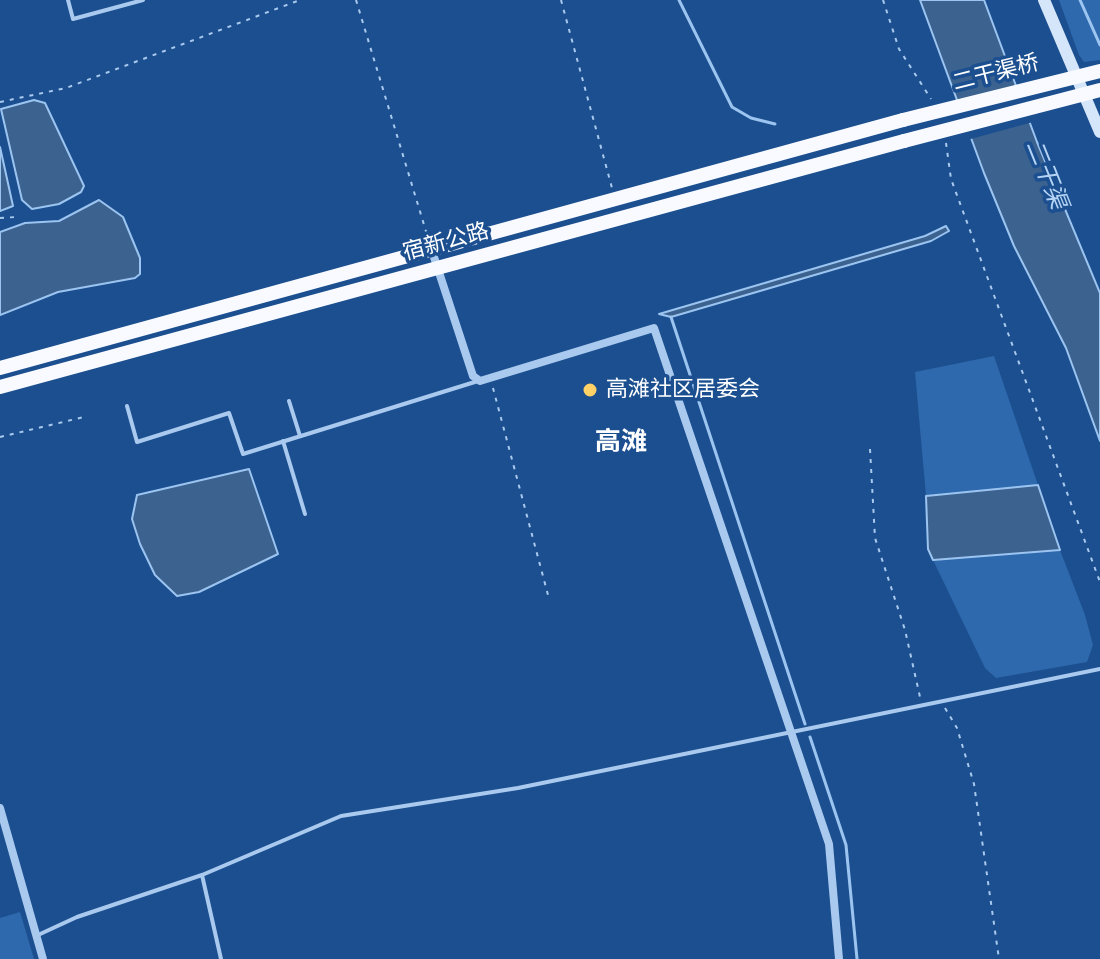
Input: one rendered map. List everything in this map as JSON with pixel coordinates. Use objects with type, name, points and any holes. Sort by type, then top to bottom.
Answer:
[{"type":"highway","name":"二干渠桥","points":[[903,120],[1100,71]]},
{"type":"highway","name":"二干渠桥","points":[[904,141],[1100,90]]},
{"type":"highway","name":"宿新公路","points":[[0,368],[903,120]]},
{"type":"highway","name":"宿新公路","points":[[0,387],[904,141]]},
{"type":"main road","points":[[1044,0],[1100,132]]},
{"type":"street","points":[[432,251],[473,376],[480,381],[654,328],[829,844],[839,959]]},
{"type":"street","points":[[0,808],[43,959]]},
{"type":"lane","points":[[68,0],[73,19],[143,0]]},
{"type":"lane","points":[[127,406],[137,442],[229,413],[243,454],[480,381]]},
{"type":"lane","points":[[289,401],[300,436]]},
{"type":"lane","points":[[283,441],[305,514]]},
{"type":"lane","points":[[36,936],[77,917],[202,875],[341,816],[518,788],[1100,669]]},
{"type":"lane","points":[[202,875],[221,959]]},
{"type":"path","points":[[0,102],[66,88],[300,0]]},
{"type":"path","points":[[356,0],[432,251]]},
{"type":"path","points":[[561,0],[616,200]]},
{"type":"path","points":[[883,0],[899,49],[932,101]]},
{"type":"path","points":[[944,132],[951,179],[1100,582]]},
{"type":"path","points":[[0,218],[16,217]]},
{"type":"path","points":[[490,379],[548,595]]},
{"type":"path","points":[[0,437],[84,417]]},
{"type":"path","points":[[870,449],[875,538],[905,630],[921,705]]},
{"type":"path","points":[[939,701],[957,728],[974,784],[999,959]]},
{"type":"shaded area","points":[[1059,0],[1100,0],[1100,60],[1084,62],[1079,55]]},
{"type":"shaded area","points":[[994,356],[1038,485],[926,496],[915,372]]},
{"type":"shaded area","points":[[1060,550],[1093,645],[1087,662],[996,678],[985,668],[933,560]]},
{"type":"shaded area","points":[[20,912],[34,959],[0,959],[0,918]]},
{"type":"water","name":"二干渠","points":[[920,0],[984,0],[1037,142],[1100,293],[1100,441],[1066,348],[1014,246],[984,173]]},
{"type":"water","points":[[34,100],[45,103],[84,186],[81,192],[59,204],[32,209],[22,200],[1,109]]},
{"type":"water","points":[[0,147],[13,206],[0,211]]},
{"type":"water","points":[[99,200],[123,217],[140,258],[140,274],[135,278],[58,292],[0,315],[0,232],[25,223],[59,221]]},
{"type":"water","points":[[946,226],[949,231],[931,241],[671,317],[659,314],[925,236]]},
{"type":"water","points":[[249,469],[278,554],[199,592],[177,596],[155,575],[140,544],[132,519],[137,495]]},
{"type":"water","points":[[1038,485],[1060,550],[933,560],[928,549],[926,496]]},
{"type":"pier","points":[[1019,86],[1033,122],[967,140],[954,103]]},
{"type":"waterway","points":[[679,0],[732,107],[751,118],[775,124]]},
{"type":"waterway","points":[[1080,0],[1100,45]]},
{"type":"waterway","points":[[671,317],[805,724]]},
{"type":"waterway","points":[[810,737],[846,845],[857,959]]},
{"type":"place","name":"高滩社区居委会","points":[[590,390]]},
{"type":"district","name":"高滩","points":[[621,443]]}]
